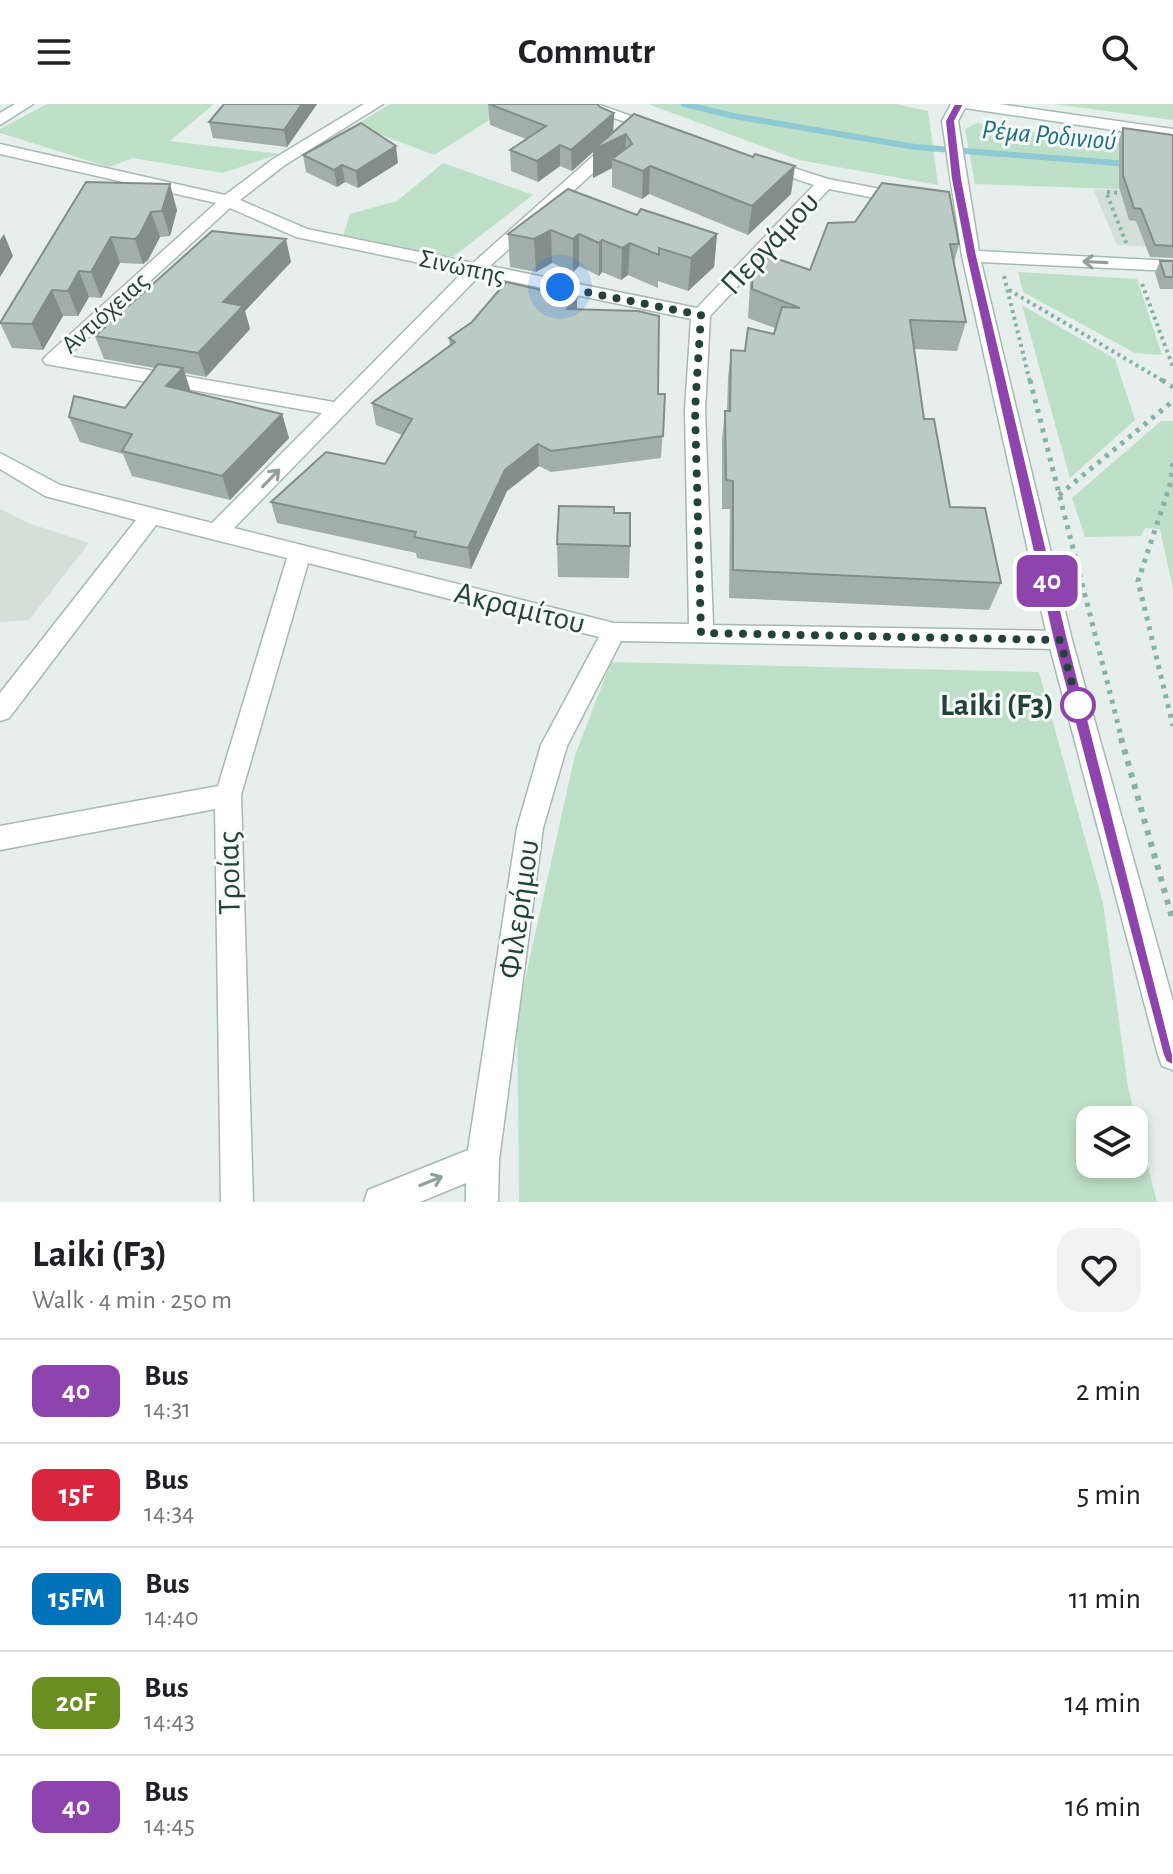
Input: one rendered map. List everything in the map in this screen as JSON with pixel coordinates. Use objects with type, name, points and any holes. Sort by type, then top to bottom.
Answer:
[{"type":"street","points":[[0,120],[25,104]]},
{"type":"street","points":[[228,201],[279,162],[375,104]]},
{"type":"street","points":[[582,104],[682,137]]},
{"type":"street","points":[[959,104],[950,121],[957,179],[955,208],[971,256],[1060,640],[1173,1055]]},
{"type":"street","points":[[968,104],[1173,134]]},
{"type":"street","points":[[216,533],[475,270],[640,123]]},
{"type":"street","name":"Σινώπης","points":[[0,149],[228,201],[302,233],[701,315]]},
{"type":"street","points":[[740,155],[825,183],[917,201]]},
{"type":"street","name":"Περγάμου","points":[[701,633],[695,410],[701,315],[825,183]]},
{"type":"street","name":"Αντιόχειας","points":[[228,201],[53,360],[338,409]]},
{"type":"street","points":[[971,256],[1173,266]]},
{"type":"street","name":"Ακραμίτου","points":[[0,460],[53,491],[614,632],[1060,640]]},
{"type":"street","points":[[0,711],[150,517]]},
{"type":"street","name":"Τροίας","points":[[237,1202],[228,795],[299,554]]},
{"type":"street","name":"Φιλερήμου","points":[[482,1202],[483,1160],[530,828],[554,745],[614,632]]},
{"type":"street","points":[[0,838],[228,795]]},
{"type":"street","points":[[380,1202],[483,1160]]},
{"type":"path","points":[[999,257],[1102,670],[1173,921]]},
{"type":"path","points":[[1008,290],[1173,387]]},
{"type":"path","points":[[1059,495],[1173,401]]},
{"type":"path","points":[[1173,463],[1170,485],[1138,581],[1173,726]]},
{"type":"shaded area","points":[[1093,189],[1173,191],[1173,248],[1117,245]]},
{"type":"shaded area","points":[[0,509],[28,523],[89,543],[29,620],[0,622]]},
{"type":"green space","points":[[47,104],[214,104],[170,141],[279,154],[223,173],[133,158],[109,167],[0,133],[0,129]]},
{"type":"green space","points":[[390,104],[515,104],[434,155],[356,125]]},
{"type":"green space","points":[[648,104],[896,104],[928,111],[938,185],[799,160]]},
{"type":"green space","points":[[1054,104],[1173,104],[1173,120]]},
{"type":"green space","points":[[977,123],[1100,142],[1173,144],[1173,191],[975,184],[965,129]]},
{"type":"green space","points":[[443,163],[533,195],[449,260],[343,236],[350,214],[397,201]]},
{"type":"green space","points":[[1018,272],[1137,279],[1162,355],[1135,353],[1023,292]]},
{"type":"green space","points":[[1022,305],[1115,359],[1135,420],[1070,478]]},
{"type":"green space","points":[[1161,421],[1173,421],[1173,589],[1160,529],[1145,528],[1141,536],[1085,537],[1072,498]]},
{"type":"green space","points":[[611,662],[1039,672],[1103,903],[1133,1106],[1076,1106],[1076,1178],[1148,1178],[1148,1166],[1157,1202],[519,1202],[517,1016],[575,755]]},
{"type":"building","points":[[224,104],[302,104],[284,130],[209,122]]},
{"type":"building","points":[[489,104],[597,104],[614,113],[571,150],[560,145],[537,161],[510,150],[546,126]]},
{"type":"building","points":[[634,114],[753,157],[755,154],[795,166],[752,206],[650,166],[643,171],[612,159],[632,144],[626,134],[593,150]]},
{"type":"building","points":[[361,123],[396,146],[356,171],[342,165],[334,170],[303,155]]},
{"type":"building","points":[[1123,128],[1173,135],[1173,246],[1155,245],[1141,209],[1134,208],[1123,175]]},
{"type":"building","points":[[86,182],[170,184],[162,211],[151,212],[140,234],[135,239],[111,237],[91,272],[79,271],[68,291],[52,290],[32,324],[0,323]]},
{"type":"building","points":[[882,183],[949,192],[959,244],[950,244],[966,322],[910,320],[924,419],[934,419],[950,507],[985,508],[1001,583],[733,570],[733,481],[726,480],[725,411],[730,411],[731,350],[745,351],[748,328],[774,334],[782,307],[800,308],[752,289],[753,257],[775,258],[810,270],[828,223],[855,222]]},
{"type":"building","points":[[568,189],[637,215],[641,209],[717,234],[691,258],[659,248],[659,255],[630,243],[622,248],[579,234],[573,239],[551,230],[534,239],[508,234]]},
{"type":"building","points":[[212,231],[286,239],[223,302],[243,306],[198,353],[95,336]]},
{"type":"building","points":[[1160,261],[1173,261],[1173,277],[1165,277]]},
{"type":"building","points":[[506,282],[577,298],[567,309],[638,311],[659,316],[658,394],[665,394],[663,436],[551,451],[538,444],[505,470],[468,548],[414,537],[416,532],[271,502],[326,452],[385,464],[412,419],[372,403],[455,342],[449,338],[472,322]]},
{"type":"building","points":[[158,364],[183,368],[166,386],[282,414],[222,476],[122,451],[132,434],[69,417],[74,396],[125,408]]},
{"type":"building","points":[[559,506],[614,507],[614,513],[630,513],[630,546],[557,544]]},
{"type":"waterway","name":"Ρέμα Ροδινιού","points":[[684,104],[734,116],[915,147],[1128,164]]},
{"type":"bus line","name":"40","points":[[959,104],[950,121],[971,256],[1060,640],[1173,1055]]},
{"type":"place","name":"Laiki (F3)","points":[[1078,705]]},
{"type":"route","points":[[560,287],[701,315],[695,410],[701,633],[1060,640],[1078,705]]}]
